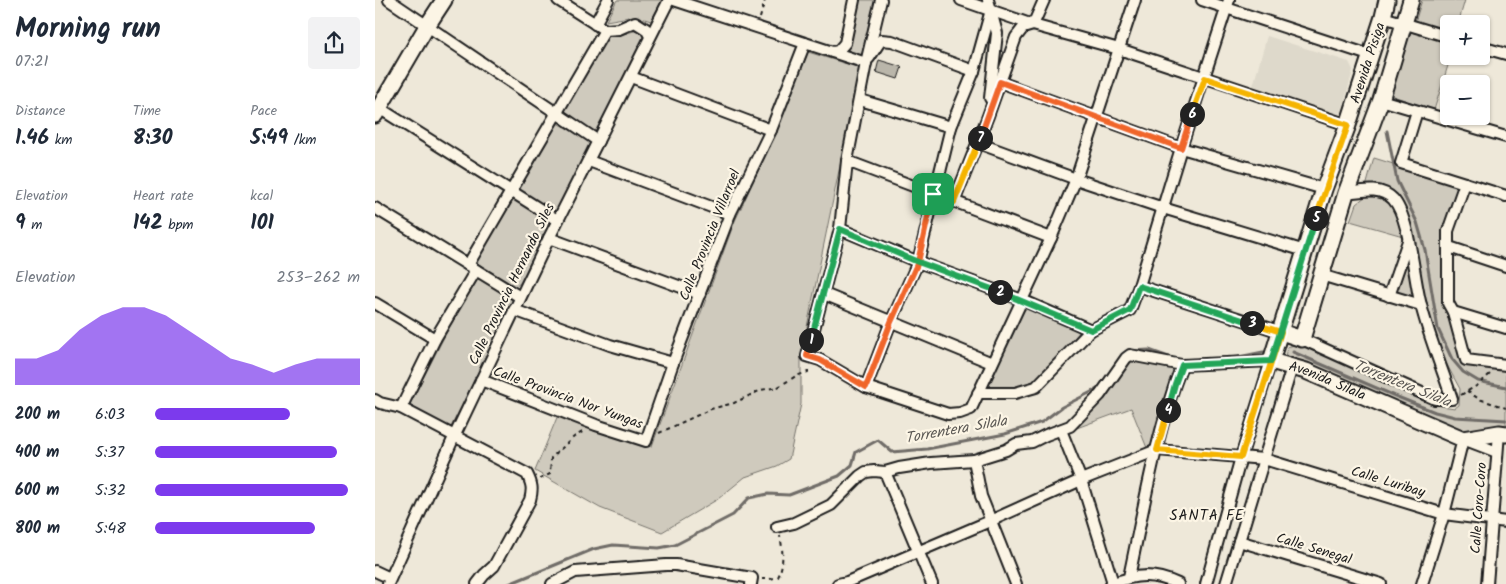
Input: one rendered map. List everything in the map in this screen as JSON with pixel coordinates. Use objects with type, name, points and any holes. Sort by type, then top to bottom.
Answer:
[{"type":"street","points":[[389,0],[598,141]]},
{"type":"street","points":[[444,0],[378,105],[557,220]]},
{"type":"street","points":[[557,0],[605,30],[619,29],[635,22],[646,28],[650,36]]},
{"type":"street","points":[[595,24],[608,0]]},
{"type":"street","name":"Calle Provincia Hernando Siles","points":[[389,581],[454,437],[557,220],[589,161],[669,0]]},
{"type":"street","points":[[674,0],[866,63]]},
{"type":"street","points":[[833,52],[838,51],[845,42],[854,0]]},
{"type":"street","points":[[881,0],[866,63],[847,160],[840,229],[807,356],[820,360],[866,387],[948,414],[960,413],[971,409],[1051,238],[1076,179],[1135,0]]},
{"type":"street","points":[[961,0],[990,5],[1033,25],[1119,49],[1348,125]]},
{"type":"street","points":[[954,202],[989,116],[1016,37],[1023,28],[1033,25],[1044,0]]},
{"type":"street","points":[[1202,0],[1228,4],[1369,55]]},
{"type":"street","name":"Avenida Pisiga","points":[[1206,584],[1241,457],[1324,189],[1348,125],[1387,0]]},
{"type":"street","name":"Avenida Pisiga","points":[[1302,339],[1346,193],[1381,100],[1411,0]]},
{"type":"street","points":[[978,393],[1015,393],[1036,387],[1091,330],[1130,310],[1228,4]]},
{"type":"street","points":[[866,387],[891,322],[918,262],[933,194],[951,127],[974,71],[990,5]]},
{"type":"street","points":[[989,116],[997,33],[990,5]]},
{"type":"street","points":[[1383,17],[1440,34]]},
{"type":"street","points":[[401,408],[511,192],[605,30]]},
{"type":"street","points":[[866,63],[881,40],[892,42],[974,71]]},
{"type":"street","name":"Calle Provincia Villarroel","points":[[646,441],[673,363],[730,214],[771,130],[805,43]]},
{"type":"street","points":[[1490,50],[1506,54]]},
{"type":"street","points":[[631,77],[771,130]]},
{"type":"street","points":[[1000,82],[1181,148],[1324,189]]},
{"type":"street","points":[[860,100],[951,127]]},
{"type":"street","points":[[1381,100],[1506,137]]},
{"type":"street","points":[[1417,111],[1401,163],[1506,196]]},
{"type":"street","points":[[978,143],[1163,208],[1305,251]]},
{"type":"street","points":[[847,160],[1051,238]]},
{"type":"street","points":[[589,161],[730,214]]},
{"type":"street","points":[[1465,183],[1448,231],[1448,303],[1453,312],[1466,360],[1506,365]]},
{"type":"street","points":[[1346,193],[1375,190],[1386,194],[1394,200],[1409,240],[1421,305],[1452,399]]},
{"type":"street","points":[[375,208],[520,298]]},
{"type":"street","points":[[840,229],[918,262],[1022,300],[1091,330]]},
{"type":"street","points":[[549,238],[700,294]]},
{"type":"street","points":[[1389,296],[1409,240]]},
{"type":"street","points":[[1449,248],[1506,266]]},
{"type":"street","points":[[1321,276],[1421,305]]},
{"type":"street","name":"Avenida Silala","points":[[1139,286],[1302,339],[1435,399],[1452,399]]},
{"type":"street","points":[[824,294],[992,363]]},
{"type":"street","points":[[375,303],[435,339]]},
{"type":"street","points":[[514,310],[610,345],[673,363]]},
{"type":"street","points":[[1453,312],[1506,328]]},
{"type":"street","name":"Avenida Silala","points":[[1061,430],[1070,426],[1100,395],[1130,355],[1182,365],[1271,361],[1306,372],[1497,452]]},
{"type":"street","points":[[1129,577],[1157,450],[1182,365]]},
{"type":"street","points":[[1230,581],[1239,541],[1292,367]]},
{"type":"street","name":"Calle Provincia Nor Yungas","points":[[481,380],[596,425],[646,441]]},
{"type":"street","points":[[375,413],[377,402],[401,408],[527,474],[533,490],[530,500],[494,566],[477,584]]},
{"type":"street","points":[[777,527],[794,523],[831,505],[866,472],[885,472],[931,463],[973,460],[1006,450],[1016,444],[1032,442],[1061,430],[1081,480],[1112,584],[1129,577],[1150,575],[1178,584]]},
{"type":"street","points":[[1422,584],[1444,514],[1463,439],[1502,434]]},
{"type":"street","name":"Calle Coro-Coro","points":[[1487,584],[1497,452],[1502,434]]},
{"type":"street","points":[[844,583],[1081,480],[1157,450]]},
{"type":"street","name":"Calle Luribay","points":[[1157,450],[1264,458],[1444,514],[1506,522]]},
{"type":"street","points":[[973,460],[981,496],[1015,584]]},
{"type":"street","points":[[885,472],[932,584]]},
{"type":"street","name":"Calle Senegal","points":[[1239,541],[1381,584]]},
{"type":"street","points":[[552,584],[575,572],[666,564],[752,581]]},
{"type":"street","points":[[375,571],[389,581]]},
{"type":"path","points":[[757,28],[765,0]]},
{"type":"path","points":[[646,441],[711,409],[734,403],[761,390],[778,387],[796,376],[808,372],[807,356]]},
{"type":"path","points":[[1452,399],[1478,385],[1482,380]]},
{"type":"path","points":[[1467,391],[1479,399],[1506,408]]},
{"type":"path","points":[[531,483],[550,474],[551,458],[573,437],[596,425]]},
{"type":"path","points":[[752,581],[778,577],[781,571],[782,547],[777,527]]},
{"type":"shaded area","points":[[617,0],[662,0],[651,21],[635,16],[606,21]]},
{"type":"shaded area","points":[[860,0],[875,0],[861,57],[847,53]]},
{"type":"shaded area","points":[[1422,0],[1465,0],[1461,15],[1440,15],[1440,28],[1415,22]]},
{"type":"shaded area","points":[[638,30],[645,37],[597,133],[563,112],[609,34],[619,35]]},
{"type":"shaded area","points":[[1411,31],[1440,39],[1440,65],[1448,65],[1445,75],[1440,75],[1440,91],[1434,110],[1390,95]]},
{"type":"shaded area","points":[[1267,36],[1349,62],[1353,70],[1340,119],[1251,93]]},
{"type":"shaded area","points":[[808,52],[860,68],[801,356],[801,404],[789,459],[777,466],[745,477],[718,499],[662,532],[600,508],[535,471],[558,415],[618,437],[652,446],[734,223],[777,130]]},
{"type":"shaded area","points":[[555,122],[589,140],[591,144],[558,210],[552,211],[517,189]]},
{"type":"shaded area","points":[[1374,158],[1461,185],[1444,231],[1447,310],[1464,364],[1506,370],[1506,430],[1469,431],[1445,425],[1284,361],[1287,347],[1306,344],[1441,406],[1455,408],[1459,405],[1460,389],[1439,350],[1429,322],[1411,229],[1398,198],[1385,187],[1366,187]]},
{"type":"shaded area","points":[[1366,196],[1376,197],[1392,207],[1403,236],[1350,221],[1356,204]]},
{"type":"shaded area","points":[[514,199],[547,219],[549,225],[520,283],[514,288],[475,262],[511,200]]},
{"type":"shaded area","points":[[1408,255],[1415,298],[1395,293]]},
{"type":"shaded area","points":[[477,278],[514,300],[450,429],[409,406]]},
{"type":"shaded area","points":[[1024,305],[1080,331],[1051,366],[1034,381],[1015,389],[987,389],[985,385]]},
{"type":"shaded area","points":[[1135,359],[1175,366],[1154,443],[1147,448],[1131,408],[1074,429],[1106,393],[1127,363]]},
{"type":"building","points":[[879,60],[902,67],[898,79],[876,72]]},
{"type":"waterway","points":[[1387,131],[1397,181],[1417,222],[1425,250],[1438,329],[1452,359],[1463,372],[1478,381],[1506,387]]},
{"type":"waterway","name":"Torrentera Silala","points":[[1132,351],[1149,350],[1177,360]]},
{"type":"waterway","name":"Torrentera Silala","points":[[1234,358],[1263,352],[1270,354]]},
{"type":"waterway","name":"Torrentera Silala","points":[[1293,352],[1435,412],[1455,417],[1506,420]]},
{"type":"waterway","name":"Torrentera Silala","points":[[509,584],[594,549],[613,545],[659,548],[675,545],[733,515],[749,498],[768,494],[789,495],[839,476],[852,465],[856,452],[878,440],[892,452],[927,449],[1005,434],[1042,422],[1062,407],[1101,387]]},
{"type":"district","name":"SANTA FE","points":[[1207,516]]},
{"type":"route","points":[[933,194],[918,262],[891,322],[866,387],[820,360],[807,356],[840,229],[918,262],[1022,300],[1091,330],[1130,310],[1139,286],[1281,332],[1241,457],[1157,450],[1175,384],[1182,365],[1271,361],[1281,332],[1324,189],[1348,125],[1205,78],[1181,148],[1000,82],[989,116],[954,202],[933,194]]}]
